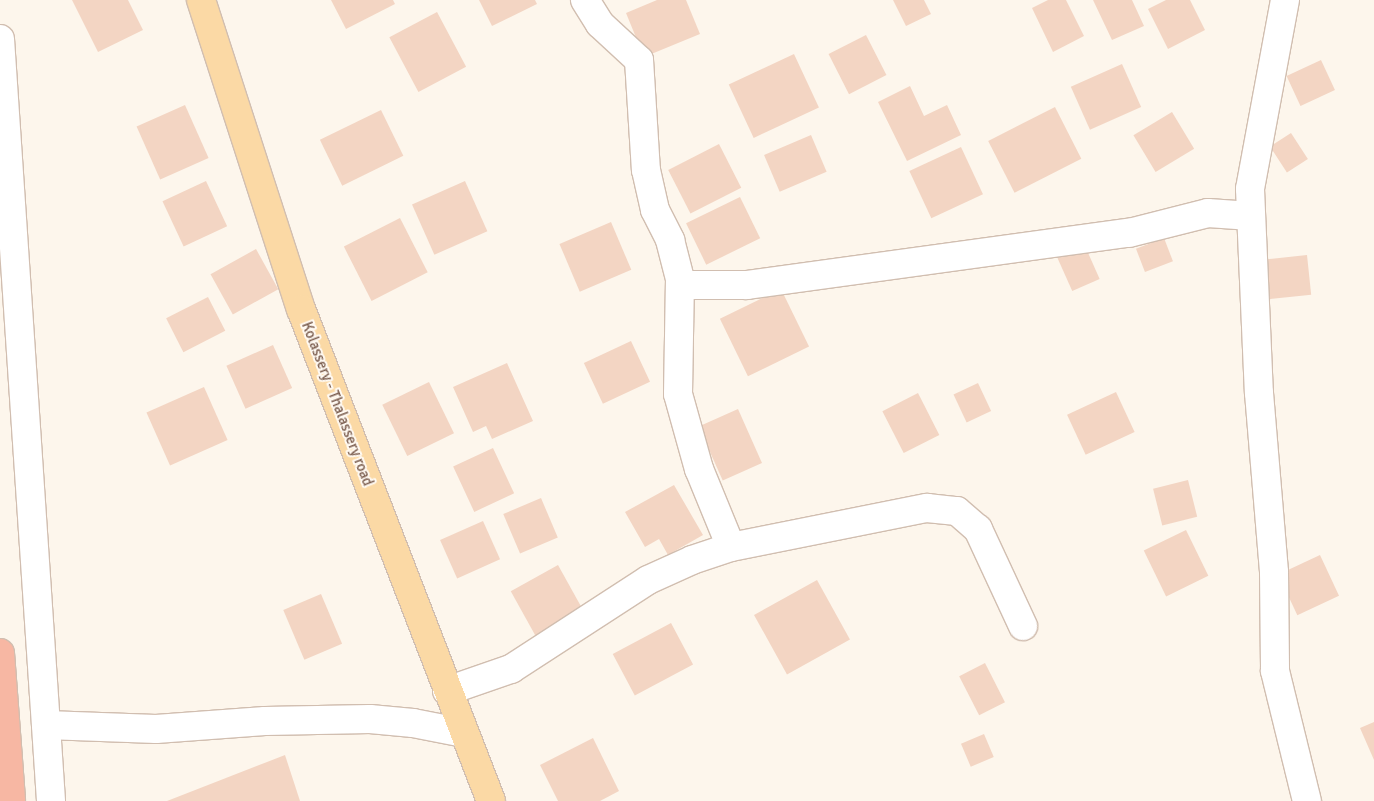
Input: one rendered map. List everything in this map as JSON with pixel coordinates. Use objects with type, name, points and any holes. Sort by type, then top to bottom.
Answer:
[{"type":"highway","points":[[0,653],[11,801]]},
{"type":"main road","name":"Kolassery - Thalassery road","points":[[201,0],[301,309],[491,801]]},
{"type":"street","points":[[584,0],[600,24],[639,60],[646,170],[655,210],[670,240],[680,285],[678,394],[699,469],[731,547]]},
{"type":"street","points":[[1285,0],[1250,188],[1259,393],[1274,572],[1275,671],[1307,801]]},
{"type":"street","points":[[0,39],[51,801]]},
{"type":"street","points":[[680,285],[747,285],[1129,233],[1208,213],[1251,216]]},
{"type":"street","points":[[447,691],[512,669],[648,580],[731,547],[868,518],[927,508],[957,510],[978,529],[1023,626]]},
{"type":"street","points":[[46,725],[156,729],[265,721],[370,719],[413,722],[464,733]]},
{"type":"building","points":[[72,0],[128,0],[143,30],[98,52]]},
{"type":"building","points":[[331,0],[393,0],[395,4],[346,29]]},
{"type":"building","points":[[479,0],[535,0],[537,4],[492,26]]},
{"type":"building","points":[[657,0],[686,0],[700,34],[644,57],[626,13]]},
{"type":"building","points":[[893,0],[924,0],[931,14],[906,26]]},
{"type":"building","points":[[1048,0],[1066,0],[1084,36],[1053,52],[1032,8]]},
{"type":"building","points":[[1093,0],[1132,0],[1144,26],[1112,40]]},
{"type":"building","points":[[1166,0],[1190,0],[1205,30],[1168,49],[1148,9]]},
{"type":"building","points":[[437,12],[466,67],[418,92],[389,37]]},
{"type":"building","points":[[866,35],[886,75],[849,94],[829,54]]},
{"type":"building","points":[[794,54],[819,107],[754,138],[729,84]]},
{"type":"building","points":[[1321,60],[1335,90],[1301,106],[1287,76]]},
{"type":"building","points":[[1122,64],[1141,107],[1090,130],[1071,87]]},
{"type":"building","points":[[910,86],[924,116],[947,105],[961,135],[907,161],[878,102]]},
{"type":"building","points":[[185,105],[209,158],[160,180],[137,127]]},
{"type":"building","points":[[1055,107],[1081,159],[1015,193],[988,141]]},
{"type":"building","points":[[381,110],[403,156],[342,186],[320,140]]},
{"type":"building","points":[[1172,112],[1194,149],[1156,172],[1133,135]]},
{"type":"building","points":[[1291,133],[1308,159],[1287,173],[1270,147]]},
{"type":"building","points":[[811,135],[827,172],[780,192],[764,155]]},
{"type":"building","points":[[719,144],[741,188],[690,214],[668,170]]},
{"type":"building","points":[[961,147],[983,194],[931,218],[909,171]]},
{"type":"building","points":[[206,181],[227,226],[184,247],[162,201]]},
{"type":"building","points":[[465,181],[487,231],[434,255],[412,205]]},
{"type":"building","points":[[740,197],[760,238],[706,265],[686,223]]},
{"type":"building","points":[[400,218],[428,272],[372,301],[344,247]]},
{"type":"building","points":[[611,222],[631,270],[580,292],[559,244]]},
{"type":"building","points":[[1164,238],[1173,261],[1145,272],[1136,249]]},
{"type":"building","points":[[1085,246],[1100,279],[1072,291],[1058,258]]},
{"type":"building","points":[[256,249],[278,289],[233,314],[211,274]]},
{"type":"building","points":[[1307,255],[1311,295],[1264,300],[1260,260]]},
{"type":"building","points":[[781,289],[809,347],[748,376],[720,319]]},
{"type":"building","points":[[208,297],[225,331],[183,352],[166,318]]},
{"type":"building","points":[[631,341],[650,382],[603,404],[584,363]]},
{"type":"building","points":[[273,345],[292,388],[246,409],[226,366]]},
{"type":"building","points":[[507,363],[533,421],[492,439],[486,426],[473,432],[453,387]]},
{"type":"building","points":[[429,382],[454,433],[407,456],[382,405]]},
{"type":"building","points":[[978,383],[991,411],[967,423],[954,394]]},
{"type":"building","points":[[204,387],[228,440],[170,466],[146,413]]},
{"type":"building","points":[[1116,392],[1135,432],[1086,455],[1067,415]]},
{"type":"building","points":[[918,393],[939,435],[904,453],[882,411]]},
{"type":"building","points":[[738,409],[762,463],[723,480],[699,426]]},
{"type":"building","points":[[493,448],[514,493],[474,512],[453,467]]},
{"type":"building","points":[[1188,480],[1197,517],[1162,526],[1153,489]]},
{"type":"building","points":[[674,485],[703,535],[668,555],[659,539],[645,547],[625,512]]},
{"type":"building","points":[[541,498],[558,538],[520,554],[503,514]]},
{"type":"building","points":[[483,521],[500,559],[457,578],[440,540]]},
{"type":"building","points":[[1186,530],[1208,576],[1166,596],[1144,551]]},
{"type":"building","points":[[1320,555],[1339,596],[1297,615],[1278,574]]},
{"type":"building","points":[[558,565],[585,613],[537,639],[511,591]]},
{"type":"building","points":[[817,580],[850,639],[787,674],[754,615]]},
{"type":"building","points":[[321,594],[342,644],[304,660],[283,610]]},
{"type":"building","points":[[671,623],[693,664],[635,695],[613,654]]},
{"type":"building","points":[[985,663],[1005,702],[979,715],[959,676]]},
{"type":"building","points":[[1374,722],[1374,760],[1360,728]]},
{"type":"building","points":[[984,734],[994,757],[971,767],[961,744]]},
{"type":"building","points":[[593,738],[619,791],[600,801],[558,801],[540,765]]},
{"type":"building","points":[[285,755],[300,801],[167,801]]}]
